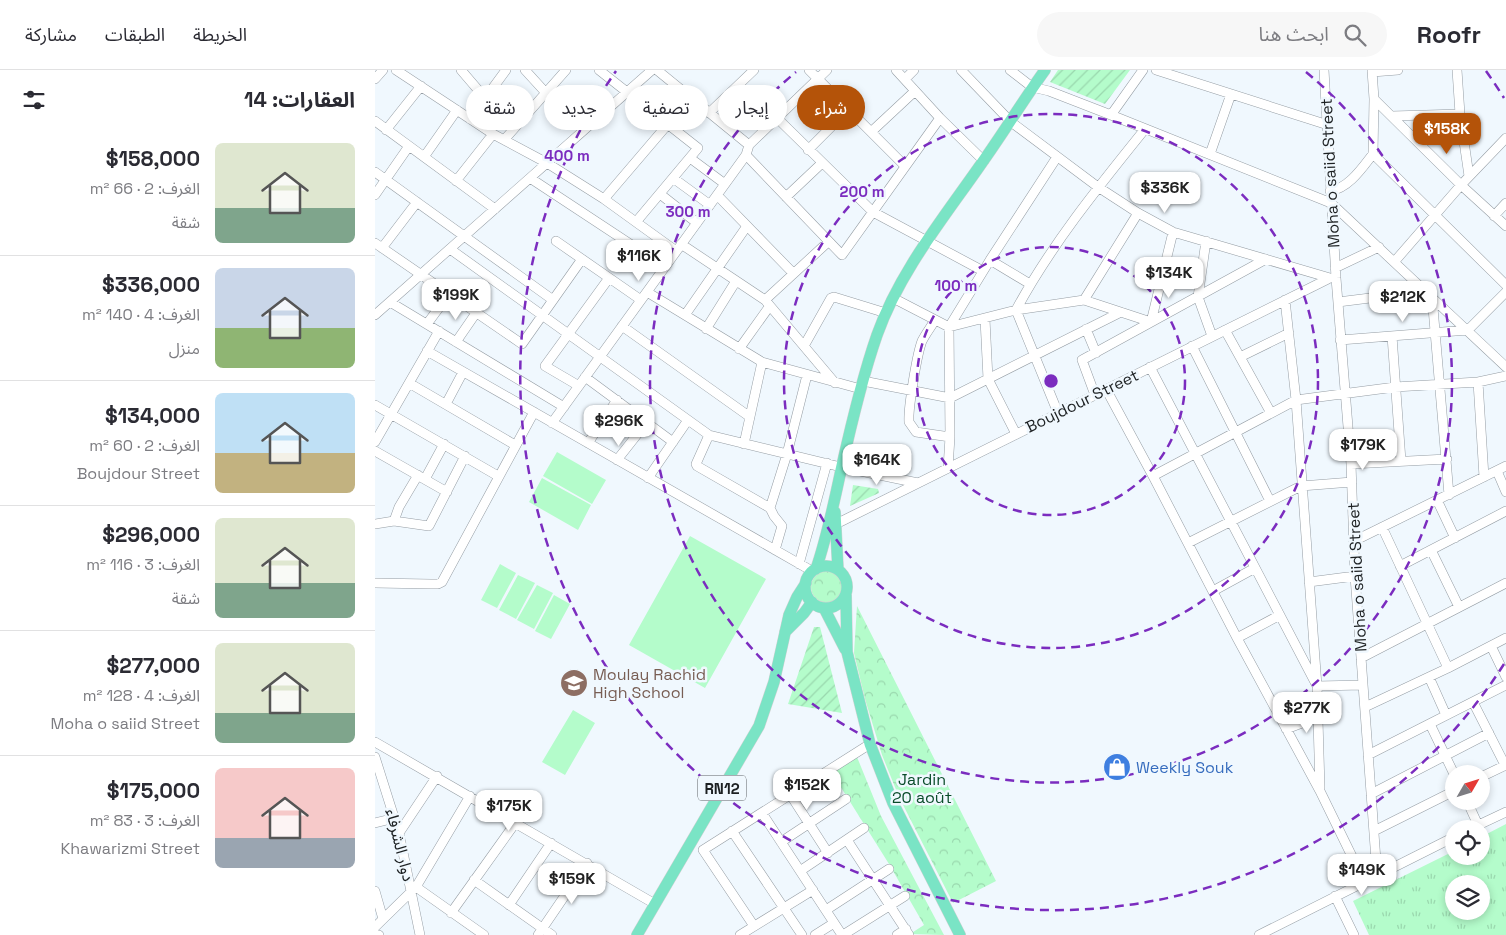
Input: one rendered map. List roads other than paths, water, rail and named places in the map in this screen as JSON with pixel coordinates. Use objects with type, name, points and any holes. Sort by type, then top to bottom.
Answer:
[{"type":"main road","name":"RN12","points":[[637,935],[759,726],[774,682],[789,615],[797,597],[814,570],[834,502],[862,385],[877,335],[893,298],[927,241],[1011,122],[1032,87],[1045,70]]},
{"type":"main road","name":"RN12","points":[[834,502],[838,570],[847,581],[846,595]]},
{"type":"main road","points":[[814,570],[827,566],[838,570]]},
{"type":"main road","points":[[806,583],[806,593],[817,606],[824,608],[834,607],[846,595]]},
{"type":"main road","points":[[846,595],[847,652],[870,744],[893,803],[960,935]]},
{"type":"main road","points":[[785,632],[805,613],[812,602]]},
{"type":"main road","points":[[824,608],[847,652]]},
{"type":"street","points":[[375,79],[383,70]]},
{"type":"street","points":[[395,70],[466,116]]},
{"type":"street","points":[[461,70],[474,85]]},
{"type":"street","points":[[495,85],[506,70]]},
{"type":"street","points":[[525,70],[544,91]]},
{"type":"street","points":[[553,85],[566,70]]},
{"type":"street","points":[[599,70],[625,90]]},
{"type":"street","points":[[635,85],[652,70]]},
{"type":"street","points":[[657,70],[749,145]]},
{"type":"street","points":[[709,113],[754,70]]},
{"type":"street","points":[[809,70],[824,85]]},
{"type":"street","points":[[787,108],[827,70]]},
{"type":"street","points":[[896,70],[983,161]]},
{"type":"street","points":[[905,79],[914,70]]},
{"type":"street","points":[[961,70],[1011,122],[1098,187],[1138,213],[1173,232],[1332,278]]},
{"type":"street","points":[[1010,70],[1032,87],[1111,115],[1331,203],[1506,367]]},
{"type":"street","points":[[1111,115],[1143,70]]},
{"type":"street","points":[[1156,70],[1327,125]]},
{"type":"street","name":"Moha o saiid Street","points":[[1322,70],[1335,268],[1332,278],[1338,302],[1351,464],[1355,576],[1377,874]]},
{"type":"street","points":[[1331,191],[1339,189],[1348,182],[1373,154],[1374,99],[1372,71],[1398,70]]},
{"type":"street","points":[[1457,70],[1460,114],[1469,176]]},
{"type":"street","points":[[386,130],[421,86]]},
{"type":"street","points":[[871,132],[915,91]]},
{"type":"street","points":[[375,315],[625,94]]},
{"type":"street","points":[[1210,154],[1231,94]]},
{"type":"street","points":[[504,140],[544,95]]},
{"type":"street","points":[[1374,99],[1461,185],[1506,226]]},
{"type":"street","points":[[423,157],[457,110]]},
{"type":"street","points":[[1392,116],[1460,114]]},
{"type":"street","points":[[746,155],[842,255],[940,118]]},
{"type":"street","points":[[375,121],[495,209]]},
{"type":"street","points":[[865,126],[905,166]]},
{"type":"street","points":[[787,128],[873,212],[983,271]]},
{"type":"street","points":[[1058,413],[1016,310],[1030,284],[1098,187],[1145,129]]},
{"type":"street","points":[[487,130],[547,163],[636,222],[737,281],[767,303],[835,383]]},
{"type":"street","points":[[604,199],[663,130]]},
{"type":"street","points":[[636,222],[698,148],[676,130]]},
{"type":"street","points":[[552,423],[746,155],[749,145],[765,130]]},
{"type":"street","points":[[808,150],[828,130]]},
{"type":"street","points":[[456,181],[493,134]]},
{"type":"street","points":[[1395,261],[1433,215],[1506,138]]},
{"type":"street","points":[[375,195],[409,146]]},
{"type":"street","points":[[1373,154],[1506,285]]},
{"type":"street","points":[[949,468],[951,437],[949,327],[1057,157]]},
{"type":"street","points":[[690,158],[725,184]]},
{"type":"street","points":[[786,197],[822,163]]},
{"type":"street","points":[[375,172],[553,300]]},
{"type":"street","points":[[530,178],[665,267]]},
{"type":"street","points":[[673,178],[710,205]]},
{"type":"street","points":[[660,194],[697,223]]},
{"type":"street","points":[[717,195],[793,273]]},
{"type":"street","points":[[417,202],[378,245],[522,344],[582,259]]},
{"type":"street","points":[[1494,216],[1506,203]]},
{"type":"street","points":[[1084,300],[1138,213]]},
{"type":"street","points":[[685,316],[747,226]]},
{"type":"street","points":[[1151,322],[1173,232]]},
{"type":"street","points":[[556,241],[641,300]]},
{"type":"street","points":[[1206,241],[1198,297],[1212,336]]},
{"type":"street","points":[[739,349],[767,303],[793,273],[829,242]]},
{"type":"street","points":[[1335,268],[1379,247]]},
{"type":"street","points":[[450,249],[709,435],[827,464],[918,483]]},
{"type":"street","points":[[1095,394],[1082,361],[1266,259]]},
{"type":"street","points":[[990,260],[1030,284]]},
{"type":"street","points":[[579,386],[545,366],[609,278]]},
{"type":"street","name":"Boujdour Street","points":[[836,524],[1149,367],[1332,278]]},
{"type":"street","points":[[706,328],[737,281]]},
{"type":"street","points":[[647,292],[762,362],[835,383],[913,390],[950,398],[1121,312]]},
{"type":"street","points":[[1340,340],[1468,330],[1506,292]]},
{"type":"street","points":[[427,324],[449,294]]},
{"type":"street","points":[[1338,302],[1429,294]]},
{"type":"street","points":[[1429,294],[1435,332],[1449,495]]},
{"type":"street","points":[[804,346],[831,298],[834,297],[886,313]]},
{"type":"street","points":[[893,298],[949,327],[1016,310],[1084,300],[1151,322]]},
{"type":"street","points":[[1285,300],[1296,400],[1317,686],[1320,791]]},
{"type":"street","points":[[390,302],[564,407]]},
{"type":"street","points":[[456,342],[476,313]]},
{"type":"street","points":[[985,319],[988,378],[1016,434]]},
{"type":"street","points":[[935,320],[920,348],[909,418],[911,427],[919,433],[951,437]]},
{"type":"street","points":[[622,326],[750,416]]},
{"type":"street","points":[[1086,330],[1096,353]]},
{"type":"street","points":[[1225,330],[1271,413]]},
{"type":"street","points":[[375,442],[439,332]]},
{"type":"street","points":[[1240,357],[1289,333]]},
{"type":"street","points":[[1392,336],[1401,461]]},
{"type":"street","points":[[1192,346],[1270,501]]},
{"type":"street","points":[[427,351],[799,564],[814,570]]},
{"type":"street","points":[[744,444],[762,362]]},
{"type":"street","points":[[1149,367],[1317,686]]},
{"type":"street","points":[[446,404],[463,372]]},
{"type":"street","points":[[770,508],[787,454],[807,375]]},
{"type":"street","points":[[1153,476],[1296,400],[1395,387],[1478,382],[1506,376]]},
{"type":"street","points":[[585,377],[673,442]]},
{"type":"street","points":[[1478,382],[1484,477]]},
{"type":"street","points":[[409,383],[515,445]]},
{"type":"street","points":[[1105,389],[1320,791],[1364,881]]},
{"type":"street","points":[[588,444],[617,400]]},
{"type":"street","points":[[375,405],[498,476]]},
{"type":"street","points":[[375,583],[431,584],[442,582],[533,412]]},
{"type":"street","points":[[648,478],[688,420]]},
{"type":"street","points":[[617,460],[647,422]]},
{"type":"street","points":[[709,435],[696,464],[697,466],[770,508],[782,526],[775,550]]},
{"type":"street","points":[[394,522],[399,507],[444,444]]},
{"type":"street","points":[[375,451],[447,492]]},
{"type":"street","points":[[375,524],[394,522],[429,526],[465,456]]},
{"type":"street","points":[[1351,464],[1447,459]]},
{"type":"street","points":[[799,564],[827,464]]},
{"type":"street","points":[[1353,541],[1506,466]]},
{"type":"street","points":[[1497,471],[1506,492]]},
{"type":"street","points":[[1188,543],[1301,486],[1352,482]]},
{"type":"street","points":[[1437,500],[1455,538]]},
{"type":"street","points":[[1400,566],[1455,538],[1505,516]]},
{"type":"street","points":[[1382,527],[1448,668]]},
{"type":"street","points":[[1431,550],[1459,607]]},
{"type":"street","points":[[1213,591],[1255,568]]},
{"type":"street","points":[[1309,582],[1355,576]]},
{"type":"street","points":[[1361,658],[1506,583]]},
{"type":"street","points":[[1237,638],[1280,615]]},
{"type":"street","points":[[1365,707],[1506,638]]},
{"type":"street","points":[[1491,646],[1506,677]]},
{"type":"street","points":[[1429,677],[1447,715]]},
{"type":"street","points":[[1317,686],[1363,685]]},
{"type":"street","points":[[1368,755],[1506,685]]},
{"type":"street","points":[[1473,702],[1506,765],[1490,773]]},
{"type":"street","points":[[1287,729],[1318,716]]},
{"type":"street","points":[[1430,724],[1450,765]]},
{"type":"street","points":[[1371,794],[1489,733]]},
{"type":"street","points":[[375,742],[437,776],[655,904]]},
{"type":"street","points":[[754,926],[703,850],[870,744]]},
{"type":"street","name":"دوار الشرفاء","points":[[375,757],[395,818],[414,889],[420,935]]},
{"type":"street","points":[[399,833],[437,776]]},
{"type":"street","points":[[790,794],[828,853]]},
{"type":"street","points":[[375,927],[414,889],[470,796]]},
{"type":"street","points":[[1374,831],[1445,796]]},
{"type":"street","points":[[781,842],[847,799]]},
{"type":"street","points":[[762,812],[843,935],[905,896]]},
{"type":"street","points":[[1489,820],[1506,812]]},
{"type":"street","points":[[375,823],[395,818]]},
{"type":"street","points":[[451,913],[516,822]]},
{"type":"street","points":[[800,871],[864,828]]},
{"type":"street","points":[[732,832],[802,935]]},
{"type":"street","points":[[847,840],[907,932],[897,935]]},
{"type":"street","points":[[1259,935],[1445,841]]},
{"type":"street","points":[[509,905],[551,843]]},
{"type":"street","points":[[540,932],[587,863]]},
{"type":"street","points":[[826,910],[889,869]]},
{"type":"street","points":[[474,880],[509,905],[540,932],[552,935]]},
{"type":"street","points":[[414,889],[483,935]]},
{"type":"street","points":[[740,935],[813,890]]},
{"type":"street","points":[[375,892],[383,919]]},
{"type":"street","points":[[1335,896],[1354,935]]},
{"type":"street","points":[[815,935],[834,923]]},
{"type":"street","points":[[375,934],[379,935]]},
{"type":"place","name":"Moulay Rachid High School","points":[[574,683]]},
{"type":"place","name":"Weekly Souk","points":[[1117,767]]},
{"type":"park label","name":"Jardin 20 août","points":[[922,788]]}]
